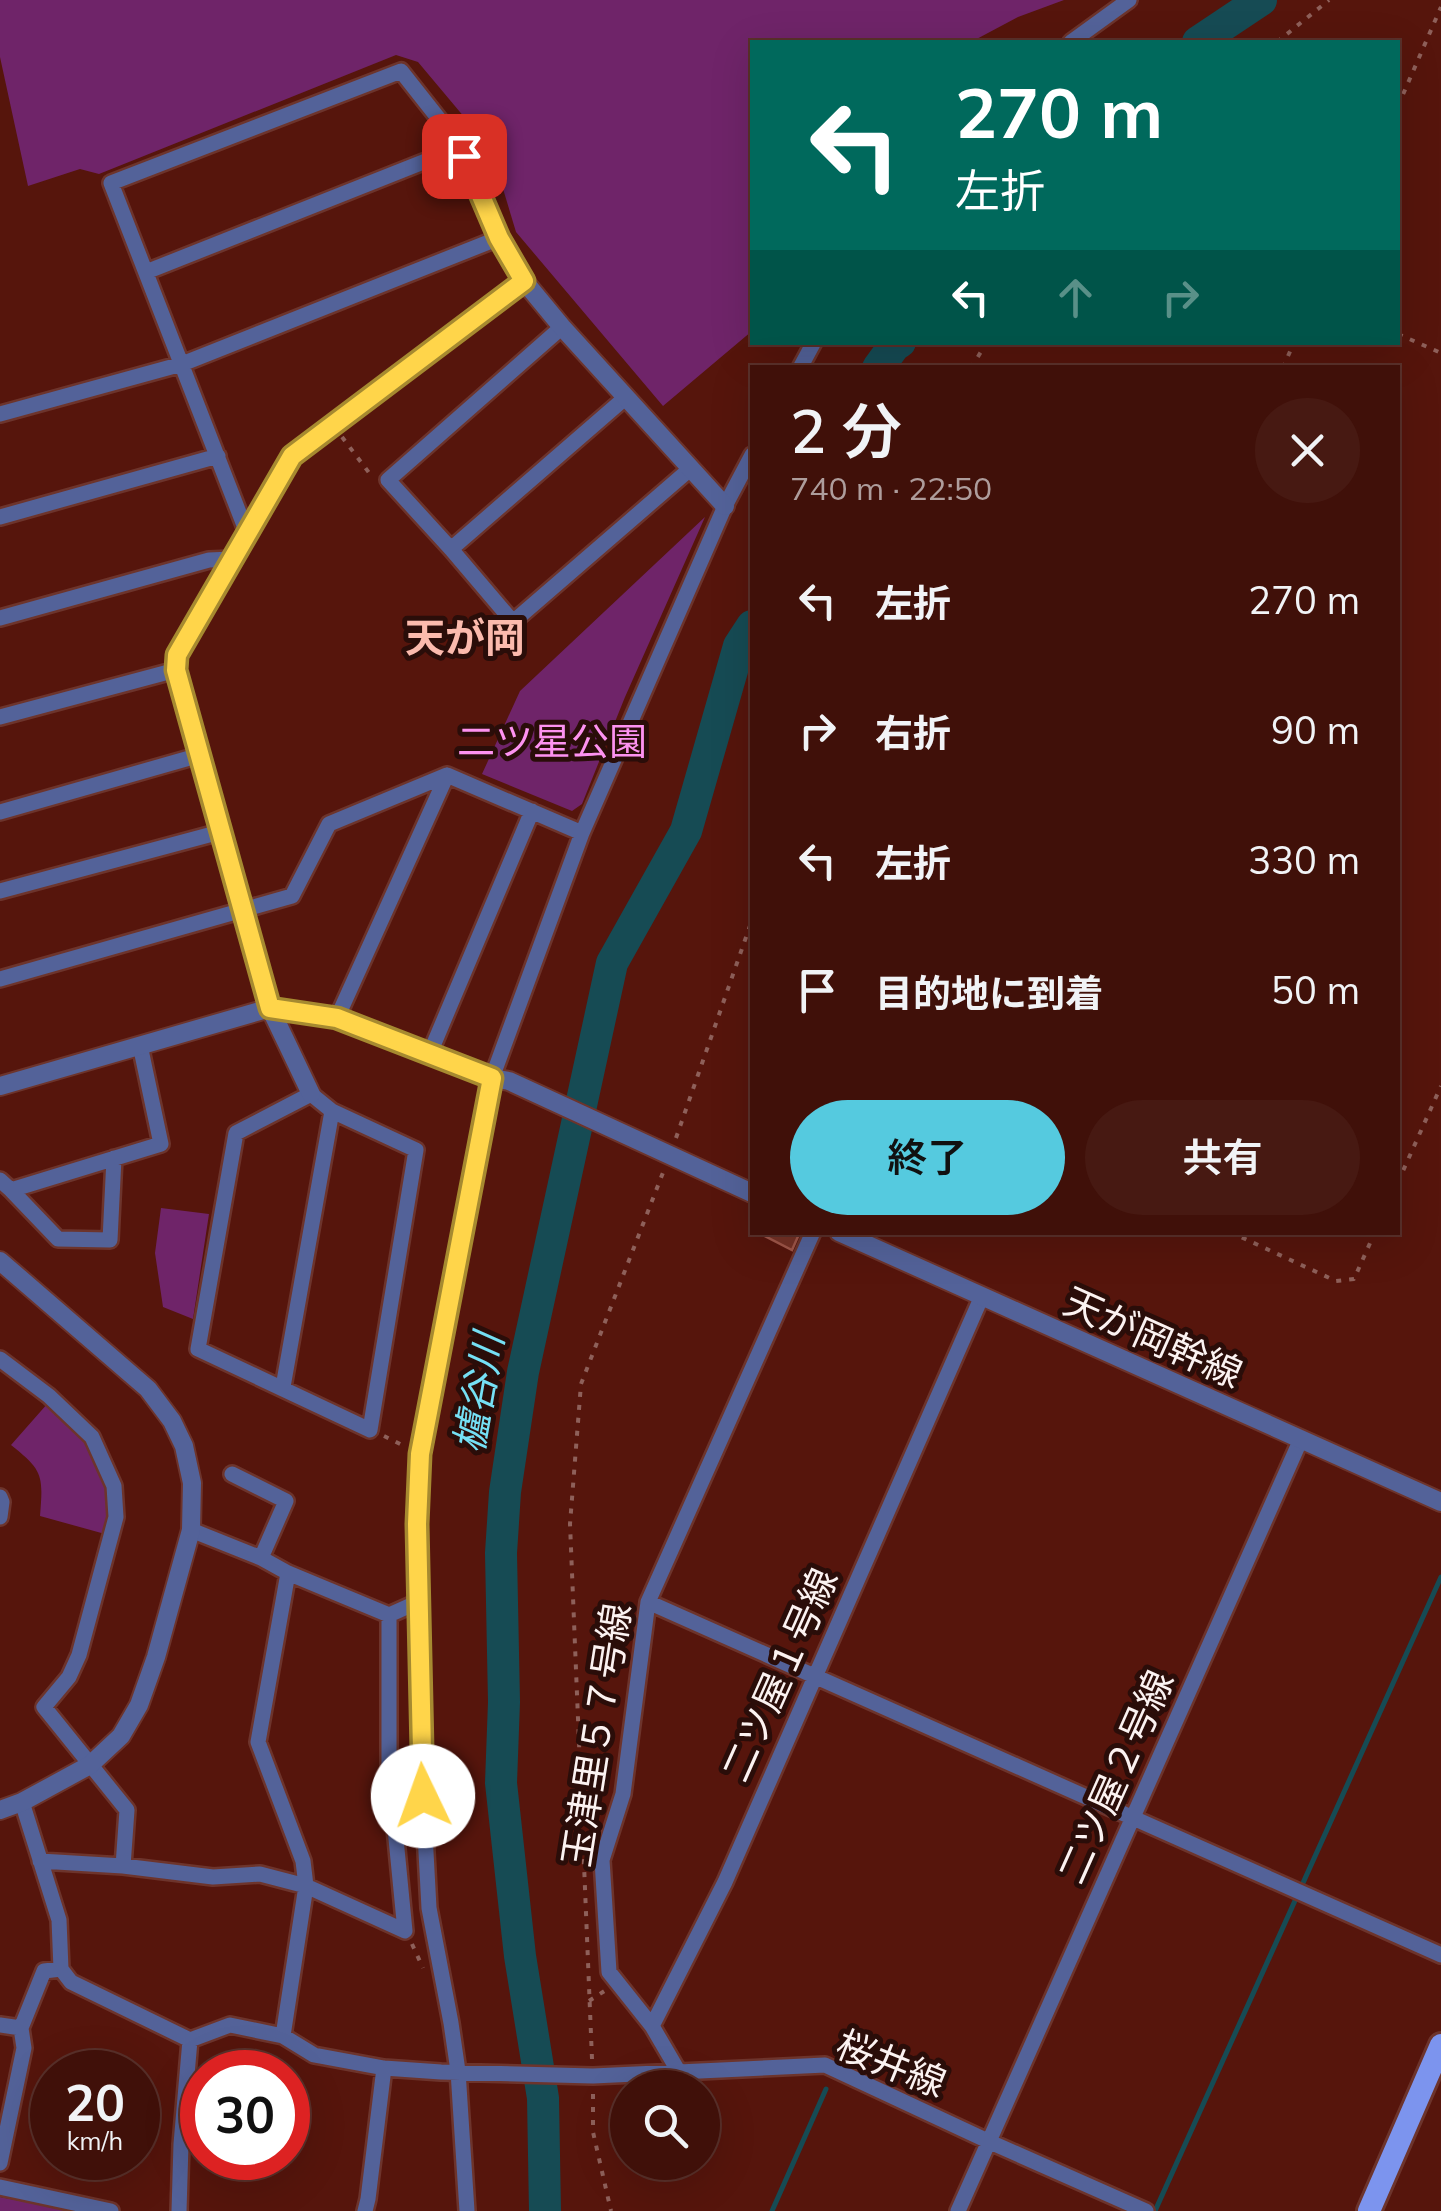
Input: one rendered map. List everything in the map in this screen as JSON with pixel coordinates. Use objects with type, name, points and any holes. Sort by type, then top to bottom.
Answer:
[{"type":"main road","points":[[1369,2211],[1441,2045]]},
{"type":"street","points":[[1074,40],[1128,0]]},
{"type":"street","points":[[247,532],[111,183],[401,71],[461,147],[499,238],[524,281],[724,506]]},
{"type":"street","points":[[146,272],[461,147]]},
{"type":"street","points":[[0,414],[182,364],[499,238]]},
{"type":"street","points":[[311,1094],[236,1133],[198,1349],[370,1430],[416,1150],[332,1111],[311,1094],[270,1008],[176,670],[177,655],[292,456],[524,281]]},
{"type":"street","points":[[562,327],[388,480],[513,622],[690,469]]},
{"type":"street","points":[[451,549],[626,398]]},
{"type":"street","points":[[0,517],[218,456]]},
{"type":"street","points":[[467,2211],[465,2072],[428,1908],[418,1602],[420,1454],[501,1079],[582,833],[724,506],[750,459]]},
{"type":"street","points":[[0,618],[210,560],[232,559]]},
{"type":"street","points":[[0,717],[176,670]]},
{"type":"street","points":[[0,812],[200,755]]},
{"type":"street","points":[[0,979],[292,896],[330,824],[446,776],[582,833]]},
{"type":"street","points":[[337,1018],[446,776]]},
{"type":"street","points":[[430,1054],[532,811]]},
{"type":"street","points":[[0,891],[220,832]]},
{"type":"street","points":[[0,1086],[270,1008],[337,1018],[501,1079],[750,1192]]},
{"type":"street","points":[[114,1158],[110,1240],[58,1239],[6,1185],[161,1144],[140,1045]]},
{"type":"street","points":[[283,1387],[332,1111]]},
{"type":"street","name":"玉津里５７号線","points":[[652,2026],[609,1972],[602,1860],[624,1794],[648,1602],[813,1235]]},
{"type":"street","name":"天が岡幹線","points":[[846,1235],[1441,1502]]},
{"type":"street","points":[[0,1261],[148,1390],[172,1421],[184,1446],[192,1483],[191,1530],[156,1657],[139,1705],[121,1736],[90,1766],[0,1810]]},
{"type":"street","name":"二ツ屋１号線","points":[[652,2026],[725,1882],[982,1296]]},
{"type":"street","points":[[0,1359],[49,1396],[92,1436],[114,1486],[116,1517],[79,1655],[69,1677],[44,1707],[127,1810],[123,1866]]},
{"type":"street","name":"二ツ屋２号線","points":[[958,2211],[1302,1440]]},
{"type":"street","points":[[232,1474],[286,1500],[261,1558]]},
{"type":"street","points":[[0,1497],[0,1517]]},
{"type":"street","points":[[191,1530],[389,1614],[418,1602]]},
{"type":"street","points":[[283,2036],[306,1886],[303,1862],[258,1742],[288,1573]]},
{"type":"street","points":[[648,1602],[1441,1954]]},
{"type":"street","points":[[40,1861],[213,1877],[260,1874],[306,1886],[406,1931],[389,1767],[389,1614]]},
{"type":"street","points":[[22,1802],[59,1920],[60,1970],[71,1982],[190,2040],[178,2211]]},
{"type":"street","points":[[0,2163],[24,2048],[22,2028],[44,1971],[60,1970]]},
{"type":"street","points":[[0,2025],[22,2028]]},
{"type":"street","name":"桜井線","points":[[190,2040],[230,2025],[283,2036],[314,2055],[384,2068],[610,2076]]},
{"type":"street","points":[[652,2026],[678,2070]]},
{"type":"street","name":"桜井線","points":[[720,2072],[826,2065],[1146,2211]]},
{"type":"street","points":[[365,2211],[384,2068]]},
{"type":"street","points":[[0,2187],[111,2211]]},
{"type":"path","points":[[1279,40],[1329,0]]},
{"type":"path","points":[[1400,101],[1441,7]]},
{"type":"path","points":[[1400,335],[1441,353]]},
{"type":"path","points":[[333,426],[370,474],[388,480]]},
{"type":"path","points":[[611,2211],[593,2132],[570,1524],[581,1384],[750,925]]},
{"type":"path","points":[[1400,1178],[1441,1086]]},
{"type":"path","points":[[1236,1235],[1336,1281],[1354,1279],[1374,1235]]},
{"type":"path","points":[[370,1430],[420,1454]]},
{"type":"green space","points":[[0,0],[1064,0],[1018,17],[975,40],[750,40],[750,333],[663,406],[516,232],[491,149],[418,62],[396,55],[99,174],[80,169],[28,186],[0,57]]},
{"type":"green space","name":"二ツ星公園","points":[[705,517],[582,804],[572,811],[482,774],[520,691]]},
{"type":"green space","points":[[161,1208],[209,1214],[193,1319],[163,1307],[155,1253]]},
{"type":"green space","points":[[48,1403],[84,1435],[97,1457],[107,1496],[105,1534],[40,1516],[39,1475],[11,1445]]},
{"type":"green space","points":[[0,2197],[72,2211],[0,2211]]},
{"type":"building","points":[[763,1235],[799,1235],[792,1250]]},
{"type":"waterway","name":"櫨谷川","points":[[1201,40],[1261,0]]},
{"type":"waterway","name":"櫨谷川","points":[[880,365],[896,345]]},
{"type":"waterway","name":"櫨谷川","points":[[545,2211],[543,2098],[520,1956],[501,1783],[501,1553],[505,1492],[523,1372],[612,963],[686,831],[739,646],[750,629]]},
{"type":"waterway","points":[[1155,2211],[1441,1577]]},
{"type":"waterway","points":[[772,2211],[826,2089]]},
{"type":"district","name":"天が岡","points":[[465,638]]},
{"type":"route","points":[[423,1796],[417,1524],[420,1454],[492,1078],[337,1018],[270,1008],[176,670],[177,655],[292,456],[524,281],[499,238],[464,156]]}]
